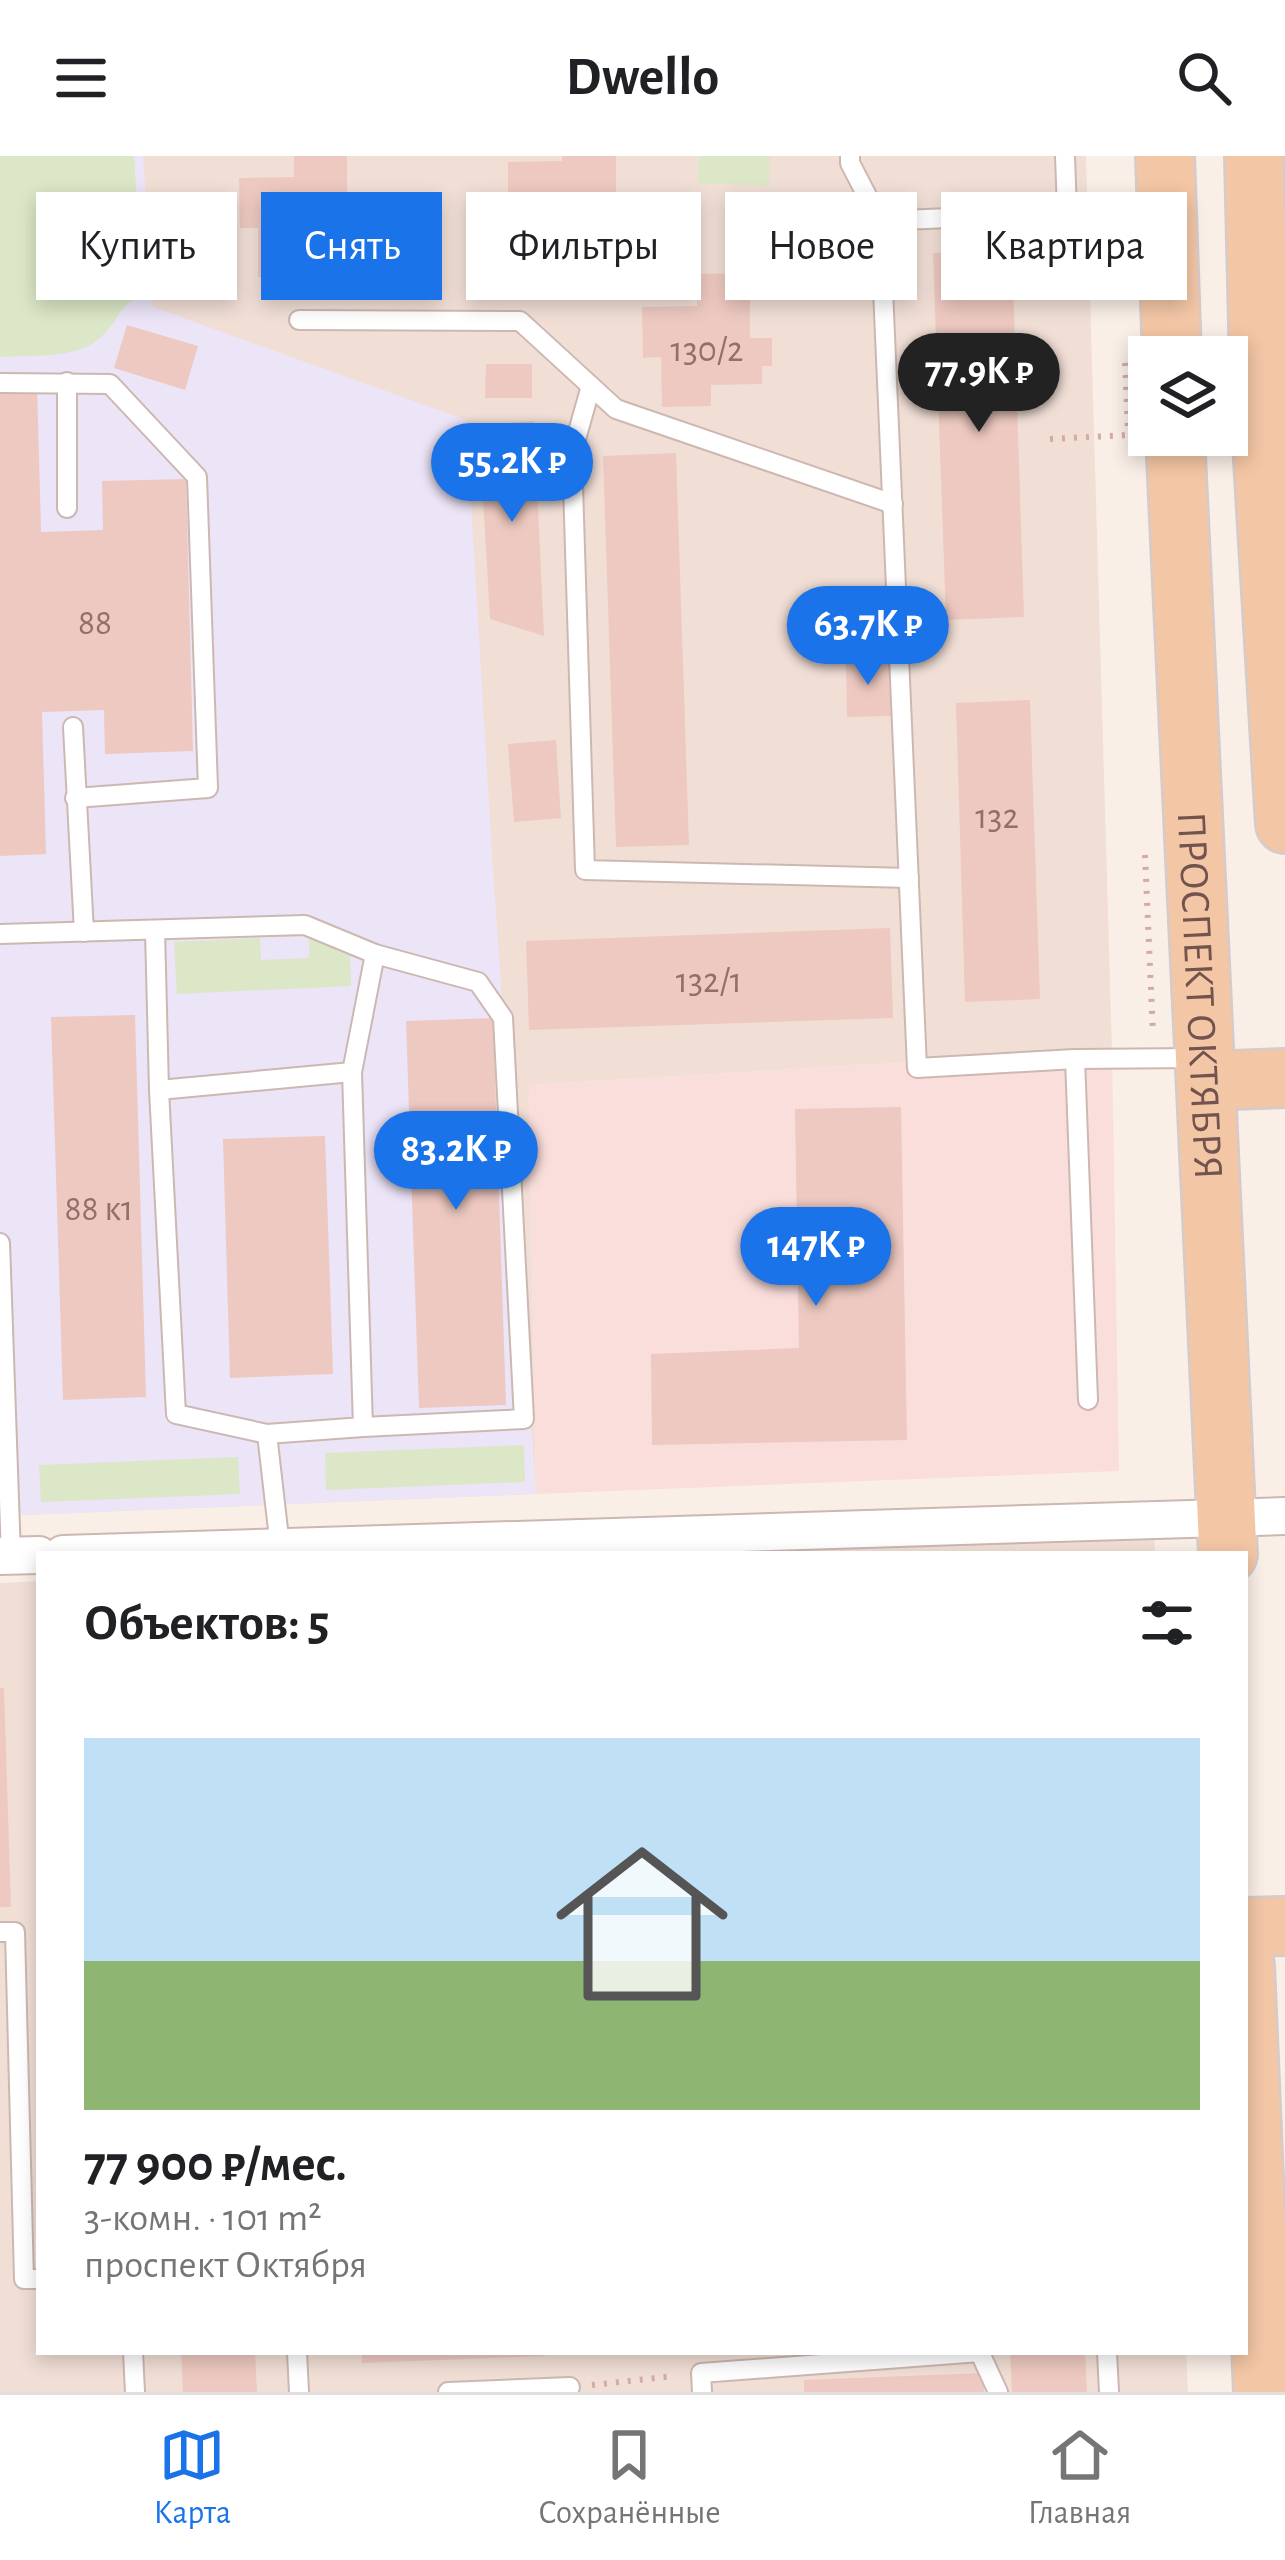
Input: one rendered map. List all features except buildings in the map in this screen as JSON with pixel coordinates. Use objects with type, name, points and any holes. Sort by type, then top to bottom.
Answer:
[{"type":"main road","points":[[1254,156],[1260,410],[1285,824]]},
{"type":"main road","points":[[1165,182],[1171,336]]},
{"type":"main road","name":"ПРОСПЕКТ ОКТЯБРЯ","points":[[1154,456],[1206,1070],[1227,1536]]},
{"type":"main road","points":[[1206,1070],[1285,1078]]},
{"type":"main road","points":[[1248,1927],[1285,1926]]},
{"type":"main road","points":[[1248,2054],[1263,2392]]},
{"type":"street","points":[[156,1551],[1227,1536],[1285,1516]]},
{"type":"lane","points":[[850,156],[865,192]]},
{"type":"lane","points":[[1065,156],[1066,192]]},
{"type":"lane","points":[[1132,192],[1165,182]]},
{"type":"lane","points":[[884,300],[917,1068],[1075,1059],[1206,1070]]},
{"type":"lane","points":[[299,320],[520,321],[616,410],[893,504]]},
{"type":"lane","points":[[67,382],[67,508]]},
{"type":"lane","points":[[0,383],[110,384],[197,477],[208,788],[75,798]]},
{"type":"lane","points":[[591,386],[572,453],[586,870],[909,878]]},
{"type":"lane","points":[[73,727],[84,932]]},
{"type":"lane","points":[[0,934],[304,926],[375,954],[478,982],[503,1018],[524,1420],[267,1434],[176,1414],[154,930]]},
{"type":"lane","points":[[363,1427],[352,1072],[375,954]]},
{"type":"lane","points":[[1075,1059],[1088,1400]]},
{"type":"lane","points":[[159,1090],[352,1072]]},
{"type":"lane","points":[[0,1244],[16,1555]]},
{"type":"lane","points":[[267,1434],[280,1547]]},
{"type":"lane","points":[[0,1932],[15,1932],[24,2279],[36,2279]]},
{"type":"lane","points":[[134,2355],[135,2392]]},
{"type":"lane","points":[[297,2355],[299,2392]]},
{"type":"lane","points":[[701,2382],[726,2361],[916,2355]]},
{"type":"lane","points":[[981,2355],[998,2392]]},
{"type":"lane","points":[[1107,2355],[1109,2392]]},
{"type":"lane","points":[[448,2392],[570,2387]]},
{"type":"path","points":[[1050,439],[1128,436]]},
{"type":"path","points":[[570,2387],[701,2382]]},
{"type":"shaded area","points":[[0,156],[1086,156],[1087,192],[941,192],[941,300],[1090,300],[1112,1050],[529,1085],[536,1494],[0,1516]]},
{"type":"shaded area","points":[[0,156],[143,156],[145,192],[36,192],[36,300],[153,300],[153,307],[466,420],[536,1494],[0,1516]]},
{"type":"shaded area","points":[[1112,1050],[1119,1471],[536,1494],[529,1085]]},
{"type":"shaded area","points":[[1154,1530],[1155,1551],[699,1551]]},
{"type":"shaded area","points":[[36,1581],[36,2355],[1186,2355],[1188,2392],[0,2392],[0,1583]]},
{"type":"green space","points":[[0,156],[134,156],[136,192],[36,192],[36,300],[134,300],[103,335],[82,349],[0,357]]},
{"type":"green space","points":[[699,156],[770,156],[769,186],[698,183]]},
{"type":"green space","points":[[309,936],[350,956],[351,986],[177,994],[174,942],[260,938],[261,960],[309,958]]},
{"type":"green space","points":[[524,1445],[525,1482],[326,1490],[325,1453]]},
{"type":"green space","points":[[238,1457],[240,1494],[41,1502],[39,1465]]}]
